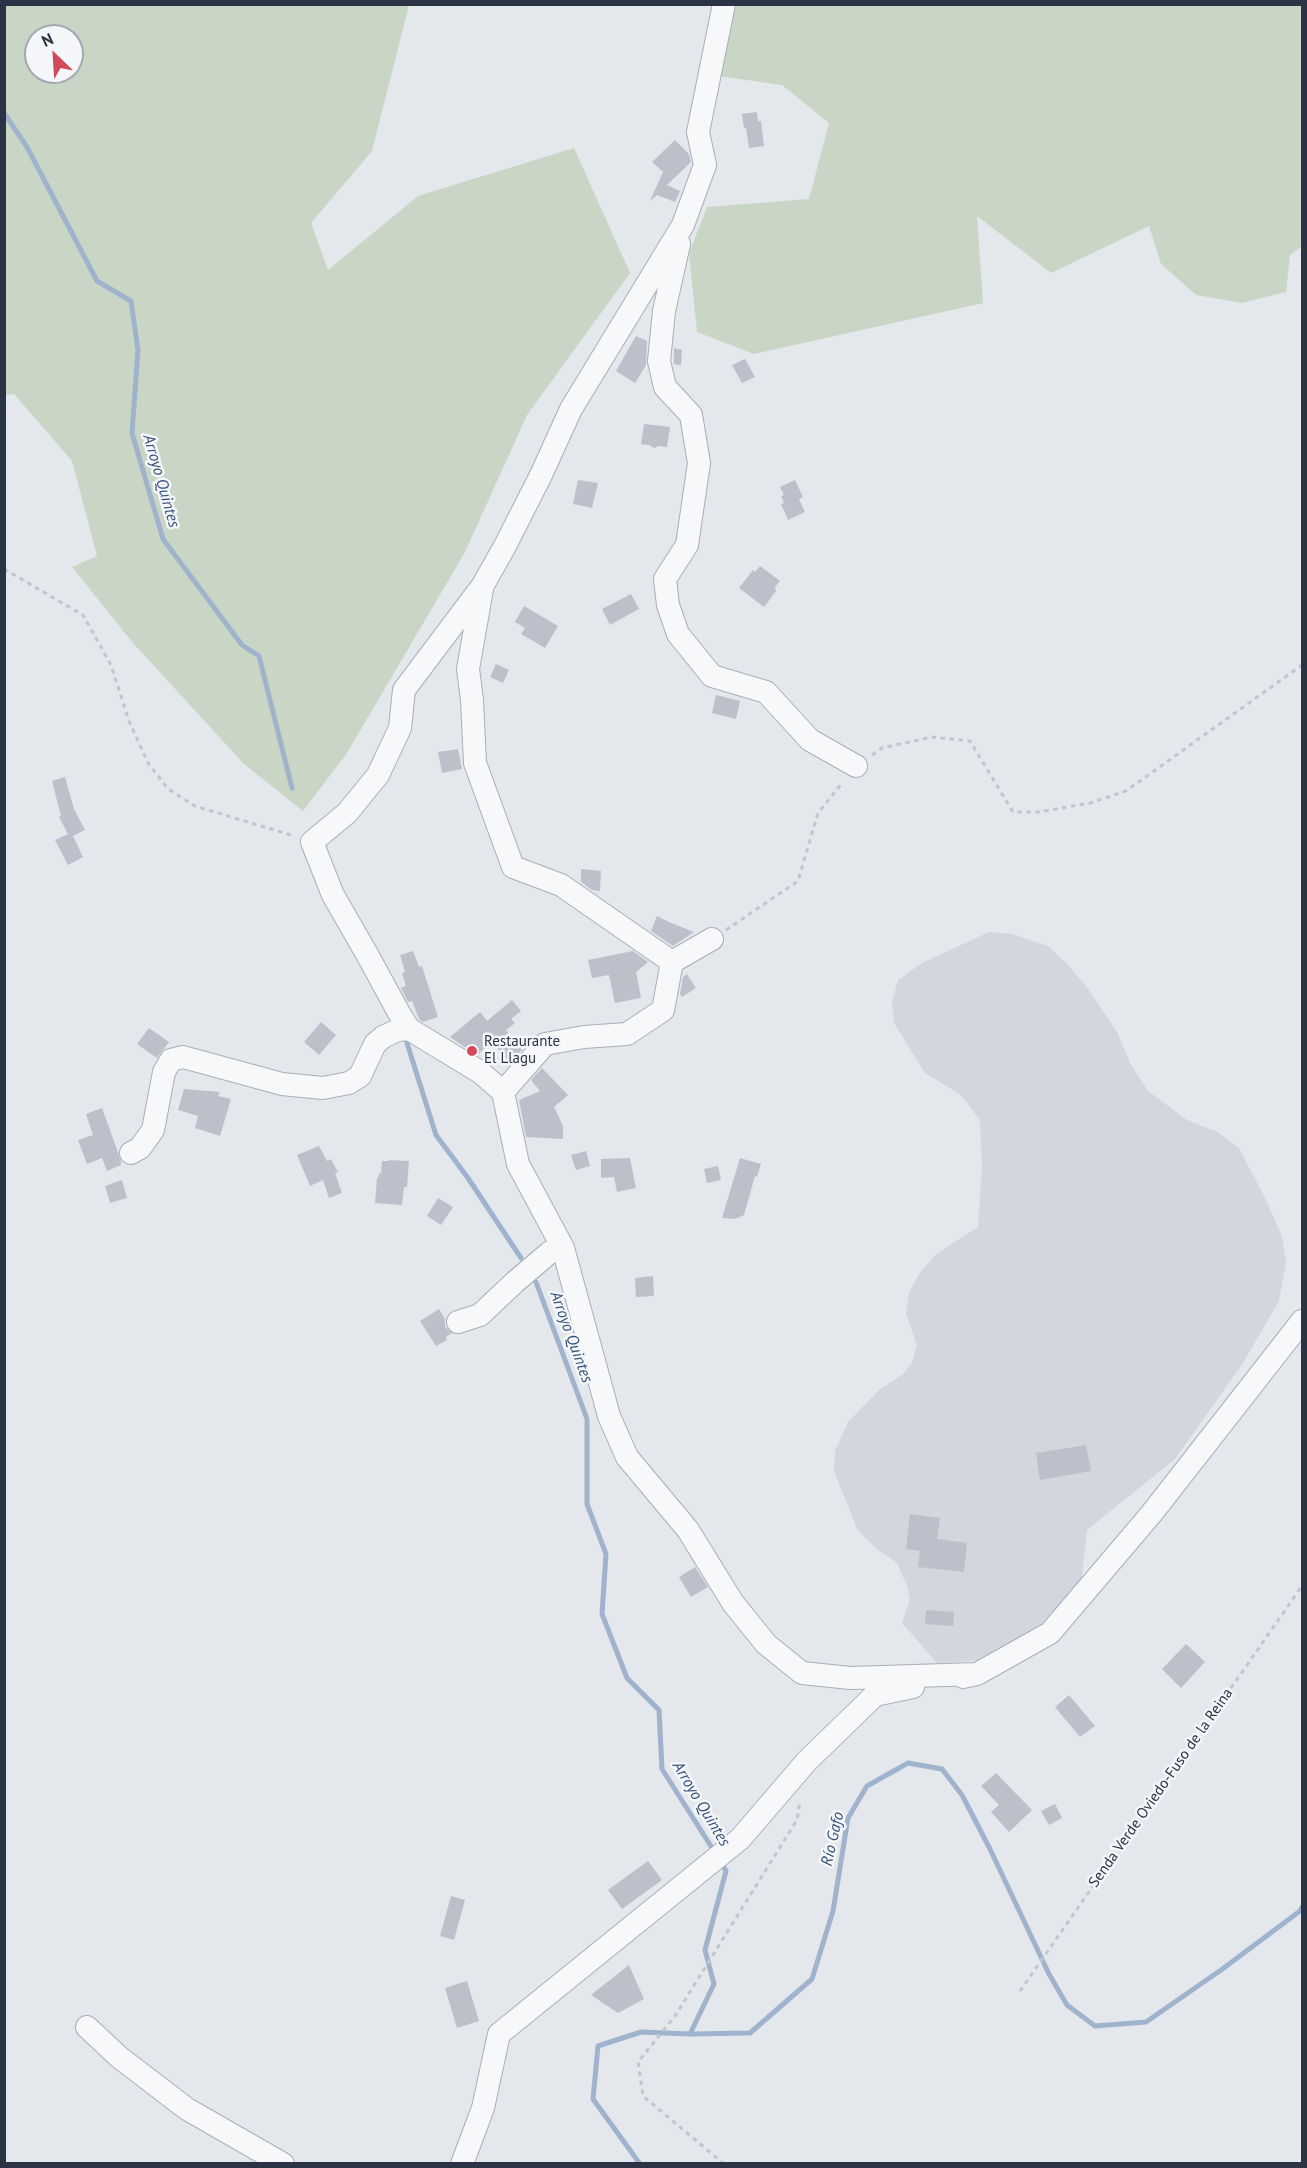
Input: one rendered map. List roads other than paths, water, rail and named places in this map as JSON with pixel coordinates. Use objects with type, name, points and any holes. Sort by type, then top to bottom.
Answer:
[{"type":"street","points":[[724,4],[698,132],[705,165],[684,225],[664,311],[659,361],[665,387],[691,416],[699,463],[687,545],[665,579],[668,606],[678,634],[712,675],[766,692],[810,740],[856,766]]},
{"type":"street","points":[[684,225],[571,409],[531,496],[483,585],[404,690],[400,728],[378,775],[347,813],[312,842],[333,895],[409,1029],[480,1072],[503,1092],[518,1164],[561,1246],[609,1416],[627,1456],[688,1530],[733,1603],[766,1644],[801,1672],[850,1678],[977,1674]]},
{"type":"street","points":[[483,585],[468,669],[475,763],[513,867],[561,885],[672,962]]},
{"type":"street","points":[[503,1092],[545,1044],[584,1037],[627,1034],[663,1010],[672,962],[712,939]]},
{"type":"street","points":[[131,1154],[140,1148],[153,1130],[164,1072],[171,1059],[183,1057],[282,1084],[323,1088],[349,1083],[360,1076],[375,1044],[382,1037],[398,1030],[409,1029]]},
{"type":"street","points":[[458,1322],[480,1315],[523,1274],[561,1246]]},
{"type":"street","points":[[462,2163],[483,2108],[499,2034],[740,1839],[807,1761],[875,1695],[977,1674],[1050,1633],[1152,1513],[1302,1321]]},
{"type":"street","points":[[87,2027],[119,2057],[187,2109],[283,2163]]},
{"type":"waterway","name":"Arroyo Quintes","points":[[4,113],[27,147],[97,281],[131,301],[138,350],[132,433],[163,539],[242,645],[259,656],[292,788]]},
{"type":"waterway","name":"Arroyo Quintes","points":[[407,1043],[436,1135],[468,1178],[521,1258]]},
{"type":"waterway","name":"Arroyo Quintes","points":[[536,1282],[587,1419],[587,1504],[606,1554],[602,1614],[627,1678],[659,1710],[662,1769],[714,1851]]},
{"type":"waterway","name":"Río Gafo","points":[[640,2164],[593,2099],[598,2046],[641,2032],[750,2033],[812,1979],[833,1911],[848,1818],[867,1786],[908,1763],[942,1769],[962,1795],[1049,1974],[1067,2005],[1095,2026],[1146,2022],[1221,1970],[1300,1911],[1302,1907]]},
{"type":"waterway","name":"Arroyo Quintes","points":[[690,2034],[714,1984],[705,1950],[726,1871],[721,1862]]},
{"type":"place","name":"Restaurante El Llagu","points":[[472,1051]]}]
